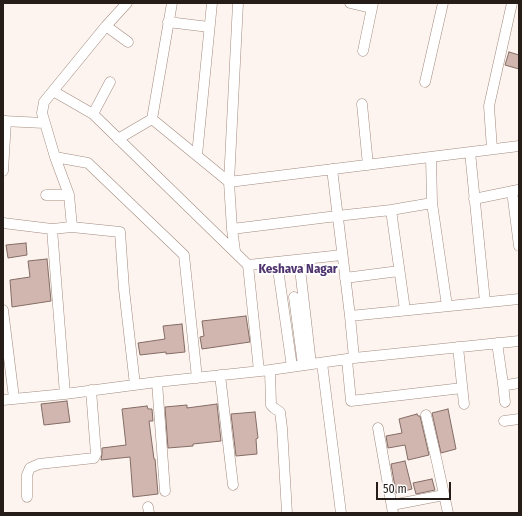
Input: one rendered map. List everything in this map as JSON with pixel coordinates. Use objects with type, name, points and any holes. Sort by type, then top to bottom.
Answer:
[{"type":"street","points":[[72,227],[69,196],[44,123],[42,113],[44,102],[106,26],[127,3]]},
{"type":"street","points":[[152,119],[172,3]]},
{"type":"street","points":[[197,155],[212,3]]},
{"type":"street","points":[[235,251],[229,182],[238,3]]},
{"type":"street","points":[[350,3],[372,6],[363,52]]},
{"type":"street","points":[[425,82],[443,3]]},
{"type":"street","points":[[492,150],[489,106],[512,3]]},
{"type":"street","points":[[168,22],[209,26]]},
{"type":"street","points":[[106,26],[128,42]]},
{"type":"street","points":[[93,114],[110,82]]},
{"type":"street","points":[[53,91],[93,114],[248,265],[259,371]]},
{"type":"street","points":[[362,104],[368,165]]},
{"type":"street","points":[[118,139],[152,119]]},
{"type":"street","points":[[152,119],[229,182],[519,146]]},
{"type":"street","points":[[3,171],[4,121],[44,123]]},
{"type":"street","points":[[470,152],[485,302]]},
{"type":"street","points":[[55,157],[88,163],[184,255],[197,378]]},
{"type":"street","points":[[431,157],[432,203],[447,306]]},
{"type":"street","points":[[332,169],[350,316],[352,400],[462,388]]},
{"type":"street","points":[[474,199],[516,190],[519,246]]},
{"type":"street","points":[[46,195],[69,196]]},
{"type":"street","points":[[232,229],[391,210],[432,203]]},
{"type":"street","points":[[391,210],[405,310]]},
{"type":"street","points":[[3,223],[52,228],[72,227],[120,232],[124,289],[135,384]]},
{"type":"street","points":[[52,228],[65,394]]},
{"type":"street","points":[[248,265],[342,255]]},
{"type":"street","points":[[299,260],[307,365]]},
{"type":"street","points":[[277,262],[292,367]]},
{"type":"street","points":[[345,278],[399,271]]},
{"type":"street","points":[[294,297],[307,365]]},
{"type":"street","points":[[350,316],[519,299]]},
{"type":"street","points":[[3,310],[4,334],[14,398]]},
{"type":"street","points":[[3,400],[65,394],[135,384],[220,376],[351,359],[519,341]]},
{"type":"street","points":[[497,343],[506,402]]},
{"type":"street","points":[[458,347],[464,404]]},
{"type":"street","points":[[322,363],[341,513]]},
{"type":"street","points":[[270,370],[271,405],[280,412],[282,428],[287,513]]},
{"type":"street","points":[[220,376],[233,485]]},
{"type":"street","points":[[157,382],[165,491]]},
{"type":"street","points":[[503,384],[519,384]]},
{"type":"street","points":[[27,497],[27,475],[30,468],[39,464],[94,458],[96,454],[91,390]]},
{"type":"street","points":[[426,415],[448,513]]},
{"type":"street","points":[[504,422],[519,419]]},
{"type":"street","points":[[378,428],[392,509],[444,495]]},
{"type":"building","points":[[509,52],[519,55],[519,69],[505,65]]},
{"type":"building","points":[[26,243],[27,255],[8,258],[6,245]]},
{"type":"building","points":[[47,259],[51,301],[12,307],[10,280],[30,277],[28,261]]},
{"type":"building","points":[[246,316],[250,342],[202,349],[200,337],[204,336],[202,321]]},
{"type":"building","points":[[182,324],[185,352],[166,354],[166,352],[140,355],[138,343],[165,339],[163,326]]},
{"type":"building","points":[[67,401],[70,422],[44,425],[41,404]]},
{"type":"building","points":[[217,404],[221,441],[193,444],[193,446],[168,448],[165,407],[187,405],[187,408]]},
{"type":"building","points":[[147,406],[148,409],[152,409],[153,421],[149,421],[155,459],[158,494],[133,497],[130,457],[101,460],[102,448],[126,445],[122,409]]},
{"type":"building","points":[[448,409],[456,449],[441,453],[432,413]]},
{"type":"building","points":[[255,412],[258,438],[256,439],[257,454],[236,456],[231,414]]},
{"type":"building","points":[[417,414],[420,416],[429,455],[408,460],[405,445],[388,448],[386,436],[402,433],[399,419]]},
{"type":"building","points":[[405,461],[412,489],[396,493],[391,464]]},
{"type":"building","points":[[432,479],[435,490],[416,494],[413,483]]},
{"type":"district","name":"Keshava Nagar","points":[[298,269]]}]
